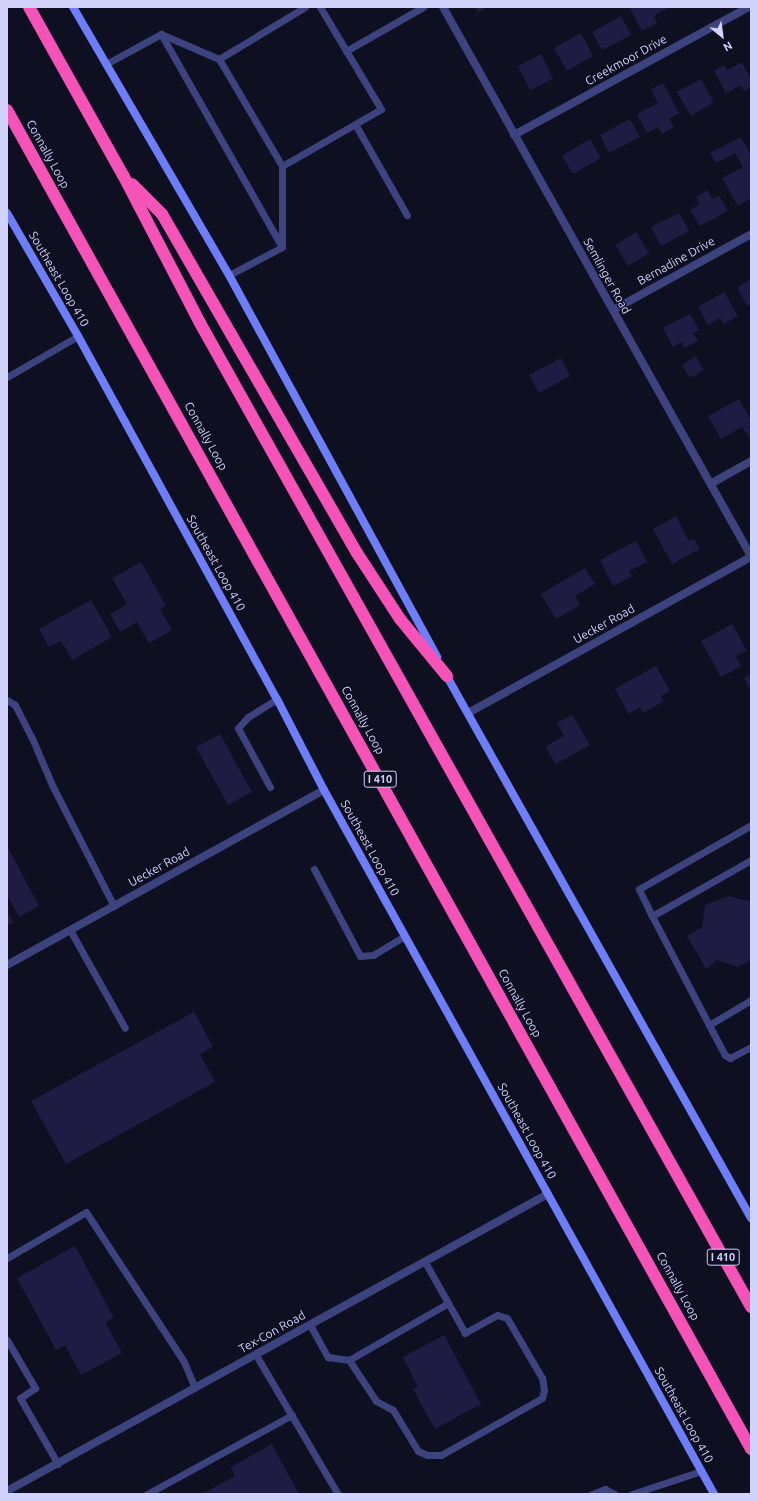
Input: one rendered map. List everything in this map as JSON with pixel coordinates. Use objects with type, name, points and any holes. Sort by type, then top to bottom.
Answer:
[{"type":"highway","name":"I 410","points":[[29,7],[123,175],[200,323],[751,1307]]},
{"type":"highway","name":"Connally Loop","points":[[7,110],[751,1450]]},
{"type":"highway","points":[[123,175],[162,214],[357,553],[400,619],[447,676]]},
{"type":"main road","points":[[73,7],[229,275],[447,676],[751,1218]]},
{"type":"main road","name":"Southeast Loop 410","points":[[7,213],[78,336],[277,699],[324,790],[714,1494]]},
{"type":"street","name":"Semlinger Road","points":[[443,7],[712,483],[751,556]]},
{"type":"street","name":"Creekmoor Drive","points":[[514,135],[748,7]]},
{"type":"street","name":"Bernadine Drive","points":[[613,310],[751,234]]},
{"type":"street","points":[[712,483],[751,462]]},
{"type":"street","name":"Uecker Road","points":[[468,713],[751,556]]},
{"type":"street","name":"Uecker Road","points":[[7,965],[324,790]]},
{"type":"street","name":"Tex-Con Road","points":[[7,1492],[548,1194]]},
{"type":"lane","points":[[219,59],[305,7]]},
{"type":"lane","points":[[282,166],[381,110],[320,7]]},
{"type":"lane","points":[[346,51],[423,7]]},
{"type":"lane","points":[[106,64],[161,34]]},
{"type":"lane","points":[[161,34],[219,59],[282,166],[282,246]]},
{"type":"lane","points":[[161,34],[282,246]]},
{"type":"lane","points":[[355,124],[407,215]]},
{"type":"lane","points":[[229,275],[282,246]]},
{"type":"lane","points":[[7,377],[78,336]]},
{"type":"lane","points":[[270,787],[238,728],[248,717],[277,699]]},
{"type":"lane","points":[[7,700],[15,705],[32,738],[52,785],[114,906]]},
{"type":"lane","points":[[751,825],[638,889],[725,1055],[730,1058],[751,1047]]},
{"type":"lane","points":[[652,916],[751,860]]},
{"type":"lane","points":[[314,869],[360,956],[373,955],[405,936]]},
{"type":"lane","points":[[70,930],[124,1028]]},
{"type":"lane","points":[[708,1025],[751,1000]]},
{"type":"lane","points":[[7,1258],[86,1212],[184,1362],[195,1388]]},
{"type":"lane","points":[[349,1360],[376,1401],[393,1410],[418,1451],[427,1455],[441,1455],[542,1398],[544,1390],[542,1378],[507,1318],[497,1315],[465,1332],[425,1262]]},
{"type":"lane","points":[[310,1325],[328,1358],[349,1360],[448,1303]]},
{"type":"lane","points":[[7,1340],[35,1388],[20,1398],[58,1464]]},
{"type":"lane","points":[[256,1354],[338,1494]]},
{"type":"lane","points":[[147,1494],[292,1415]]},
{"type":"lane","points":[[632,1494],[701,1471]]},
{"type":"lane","points":[[592,1494],[605,1489],[615,1494]]},
{"type":"building","points":[[475,7],[487,7],[478,12]]},
{"type":"building","points":[[629,7],[670,7],[654,16],[657,23],[642,31]]},
{"type":"building","points":[[621,16],[631,35],[602,50],[592,32]]},
{"type":"building","points":[[581,33],[593,56],[567,71],[554,48]]},
{"type":"building","points":[[541,54],[553,79],[530,90],[518,66]]},
{"type":"building","points":[[742,62],[751,79],[751,87],[744,91],[741,85],[726,93],[714,71],[724,65],[727,70]]},
{"type":"building","points":[[701,79],[714,102],[691,116],[677,92]]},
{"type":"building","points":[[663,83],[679,113],[669,119],[674,127],[662,134],[658,127],[647,133],[637,114],[658,103],[651,89]]},
{"type":"building","points":[[630,119],[640,137],[609,153],[600,135]]},
{"type":"building","points":[[741,137],[751,155],[751,198],[738,206],[722,178],[743,167],[735,153],[716,163],[710,153]]},
{"type":"building","points":[[590,139],[601,158],[573,174],[562,156]]},
{"type":"building","points":[[707,190],[712,199],[719,196],[728,211],[700,226],[690,210],[700,204],[696,197]]},
{"type":"building","points":[[679,213],[689,231],[661,246],[651,227]]},
{"type":"building","points":[[636,232],[649,253],[628,266],[615,245]]},
{"type":"building","points":[[751,279],[751,304],[747,306],[737,288]]},
{"type":"building","points":[[724,292],[738,316],[724,324],[720,318],[708,325],[698,307]]},
{"type":"building","points":[[690,314],[699,330],[693,333],[698,341],[684,348],[682,342],[673,347],[663,328]]},
{"type":"building","points":[[696,356],[704,370],[690,378],[682,365]]},
{"type":"building","points":[[561,358],[570,376],[539,393],[529,375]]},
{"type":"building","points":[[739,399],[751,420],[751,440],[742,427],[721,439],[708,416]]},
{"type":"building","points":[[676,516],[689,541],[694,539],[700,549],[672,564],[653,529]]},
{"type":"building","points":[[636,541],[647,562],[629,571],[632,576],[613,586],[600,560]]},
{"type":"building","points":[[141,562],[166,606],[160,609],[172,630],[149,643],[137,622],[120,632],[110,614],[127,604],[112,578]]},
{"type":"building","points":[[585,568],[595,584],[575,596],[580,605],[556,619],[541,594]]},
{"type":"building","points":[[91,600],[112,637],[72,660],[61,641],[49,647],[39,629]]},
{"type":"building","points":[[732,624],[747,651],[736,656],[741,666],[721,677],[701,641]]},
{"type":"building","points":[[656,666],[670,691],[661,696],[664,701],[643,713],[640,707],[629,714],[615,689]]},
{"type":"building","points":[[751,674],[751,691],[744,678]]},
{"type":"building","points":[[572,715],[590,745],[556,764],[545,747],[564,736],[557,723]]},
{"type":"building","points":[[220,734],[252,792],[228,805],[196,747]]},
{"type":"building","points":[[7,846],[39,906],[19,917],[7,895]]},
{"type":"building","points":[[729,896],[751,902],[751,960],[738,967],[717,960],[706,969],[687,936],[702,927],[705,905]]},
{"type":"building","points":[[7,911],[13,923],[7,926]]},
{"type":"building","points":[[194,1012],[213,1047],[200,1054],[215,1082],[66,1164],[31,1101]]},
{"type":"building","points":[[75,1246],[114,1318],[105,1322],[122,1353],[81,1375],[65,1345],[56,1350],[17,1278]]},
{"type":"building","points":[[444,1335],[481,1404],[435,1429],[413,1389],[418,1387],[403,1357]]},
{"type":"building","points":[[272,1444],[299,1494],[202,1494],[235,1476],[231,1467]]}]
